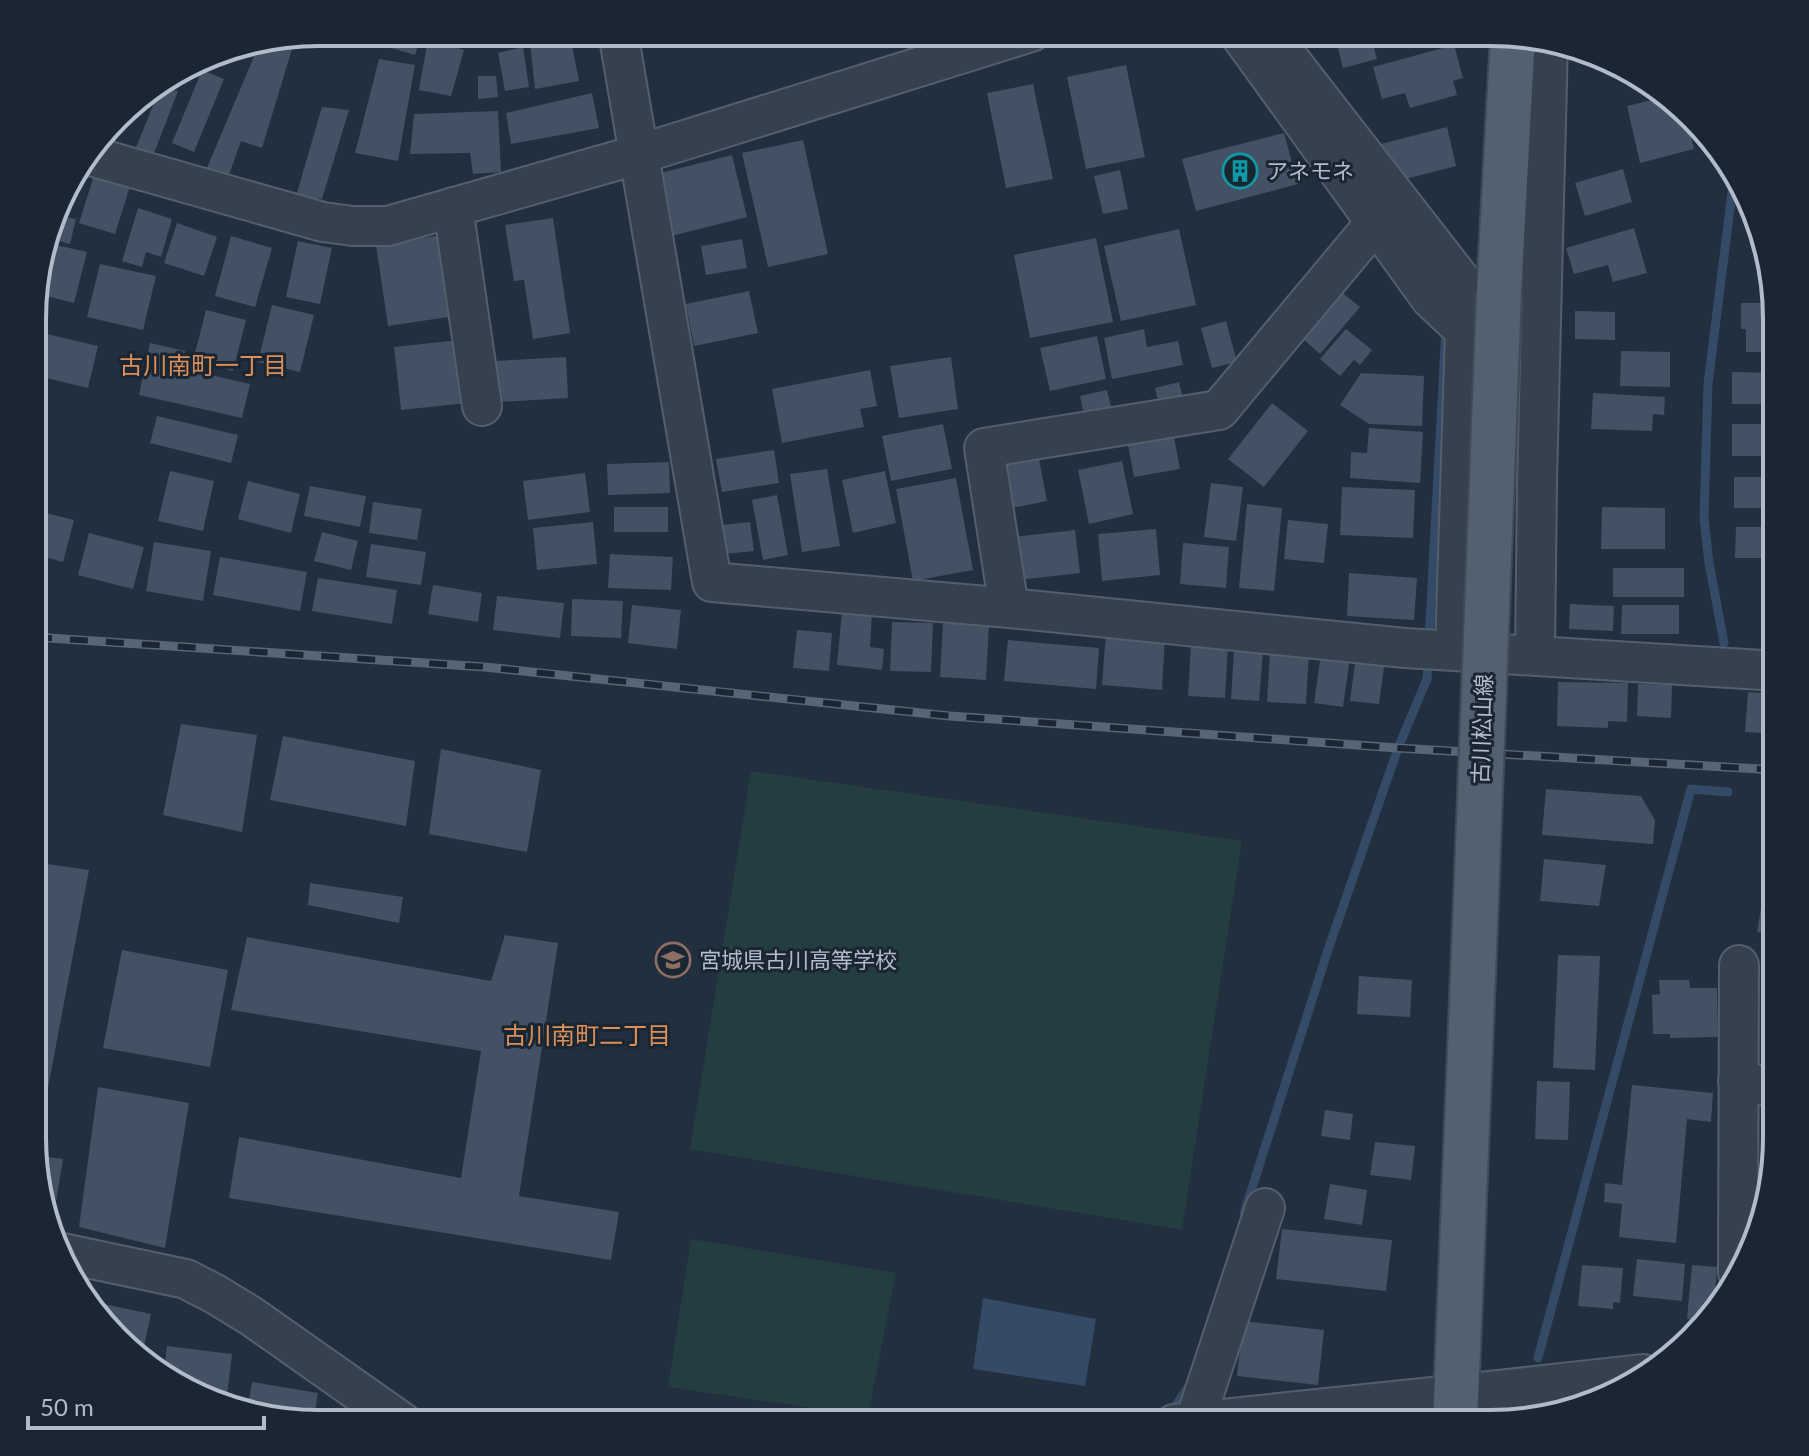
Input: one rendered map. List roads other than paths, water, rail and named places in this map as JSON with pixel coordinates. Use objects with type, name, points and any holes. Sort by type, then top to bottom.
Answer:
[{"type":"main road","name":"古川松山線","points":[[1455,1409],[1499,292],[1512,47]]},
{"type":"street","points":[[621,47],[712,582],[1405,648],[1763,670]]},
{"type":"street","points":[[99,158],[323,222],[388,226],[640,154],[983,47]]},
{"type":"street","points":[[1249,47],[1431,299],[1465,331]]},
{"type":"street","points":[[1280,47],[1470,292],[1465,331],[1451,650]]},
{"type":"street","points":[[1535,655],[1548,52]]},
{"type":"street","points":[[453,207],[482,406]]},
{"type":"street","points":[[1009,608],[984,448],[1219,410],[1376,222]]},
{"type":"street","points":[[1738,1250],[1739,965]]},
{"type":"street","points":[[1738,1081],[1762,1085]]},
{"type":"street","points":[[1192,1410],[1265,1208]]},
{"type":"street","points":[[73,1255],[186,1279],[251,1316],[383,1409]]},
{"type":"street","points":[[1455,1409],[1614,1379]]},
{"type":"water","points":[[983,1298],[1096,1319],[1085,1386],[973,1369]]},
{"type":"waterway","points":[[1724,643],[1704,518],[1708,384],[1732,194]]},
{"type":"waterway","points":[[1429,640],[1446,327]]},
{"type":"waterway","points":[[1244,1213],[1328,950],[1398,748],[1427,679],[1428,659]]},
{"type":"waterway","points":[[1538,1358],[1691,789],[1728,792]]},
{"type":"waterway","points":[[1176,1405],[1190,1384]]},
{"type":"railway","points":[[46,638],[485,667],[950,716],[1398,748],[1762,769]]},
{"type":"place","name":"アネモネ","points":[[1240,171]]},
{"type":"place","name":"宮城県古川高等学校","points":[[673,960]]},
{"type":"district","name":"古川南町一丁目","points":[[203,366]]},
{"type":"district","name":"古川南町二丁目","points":[[587,1036]]}]
